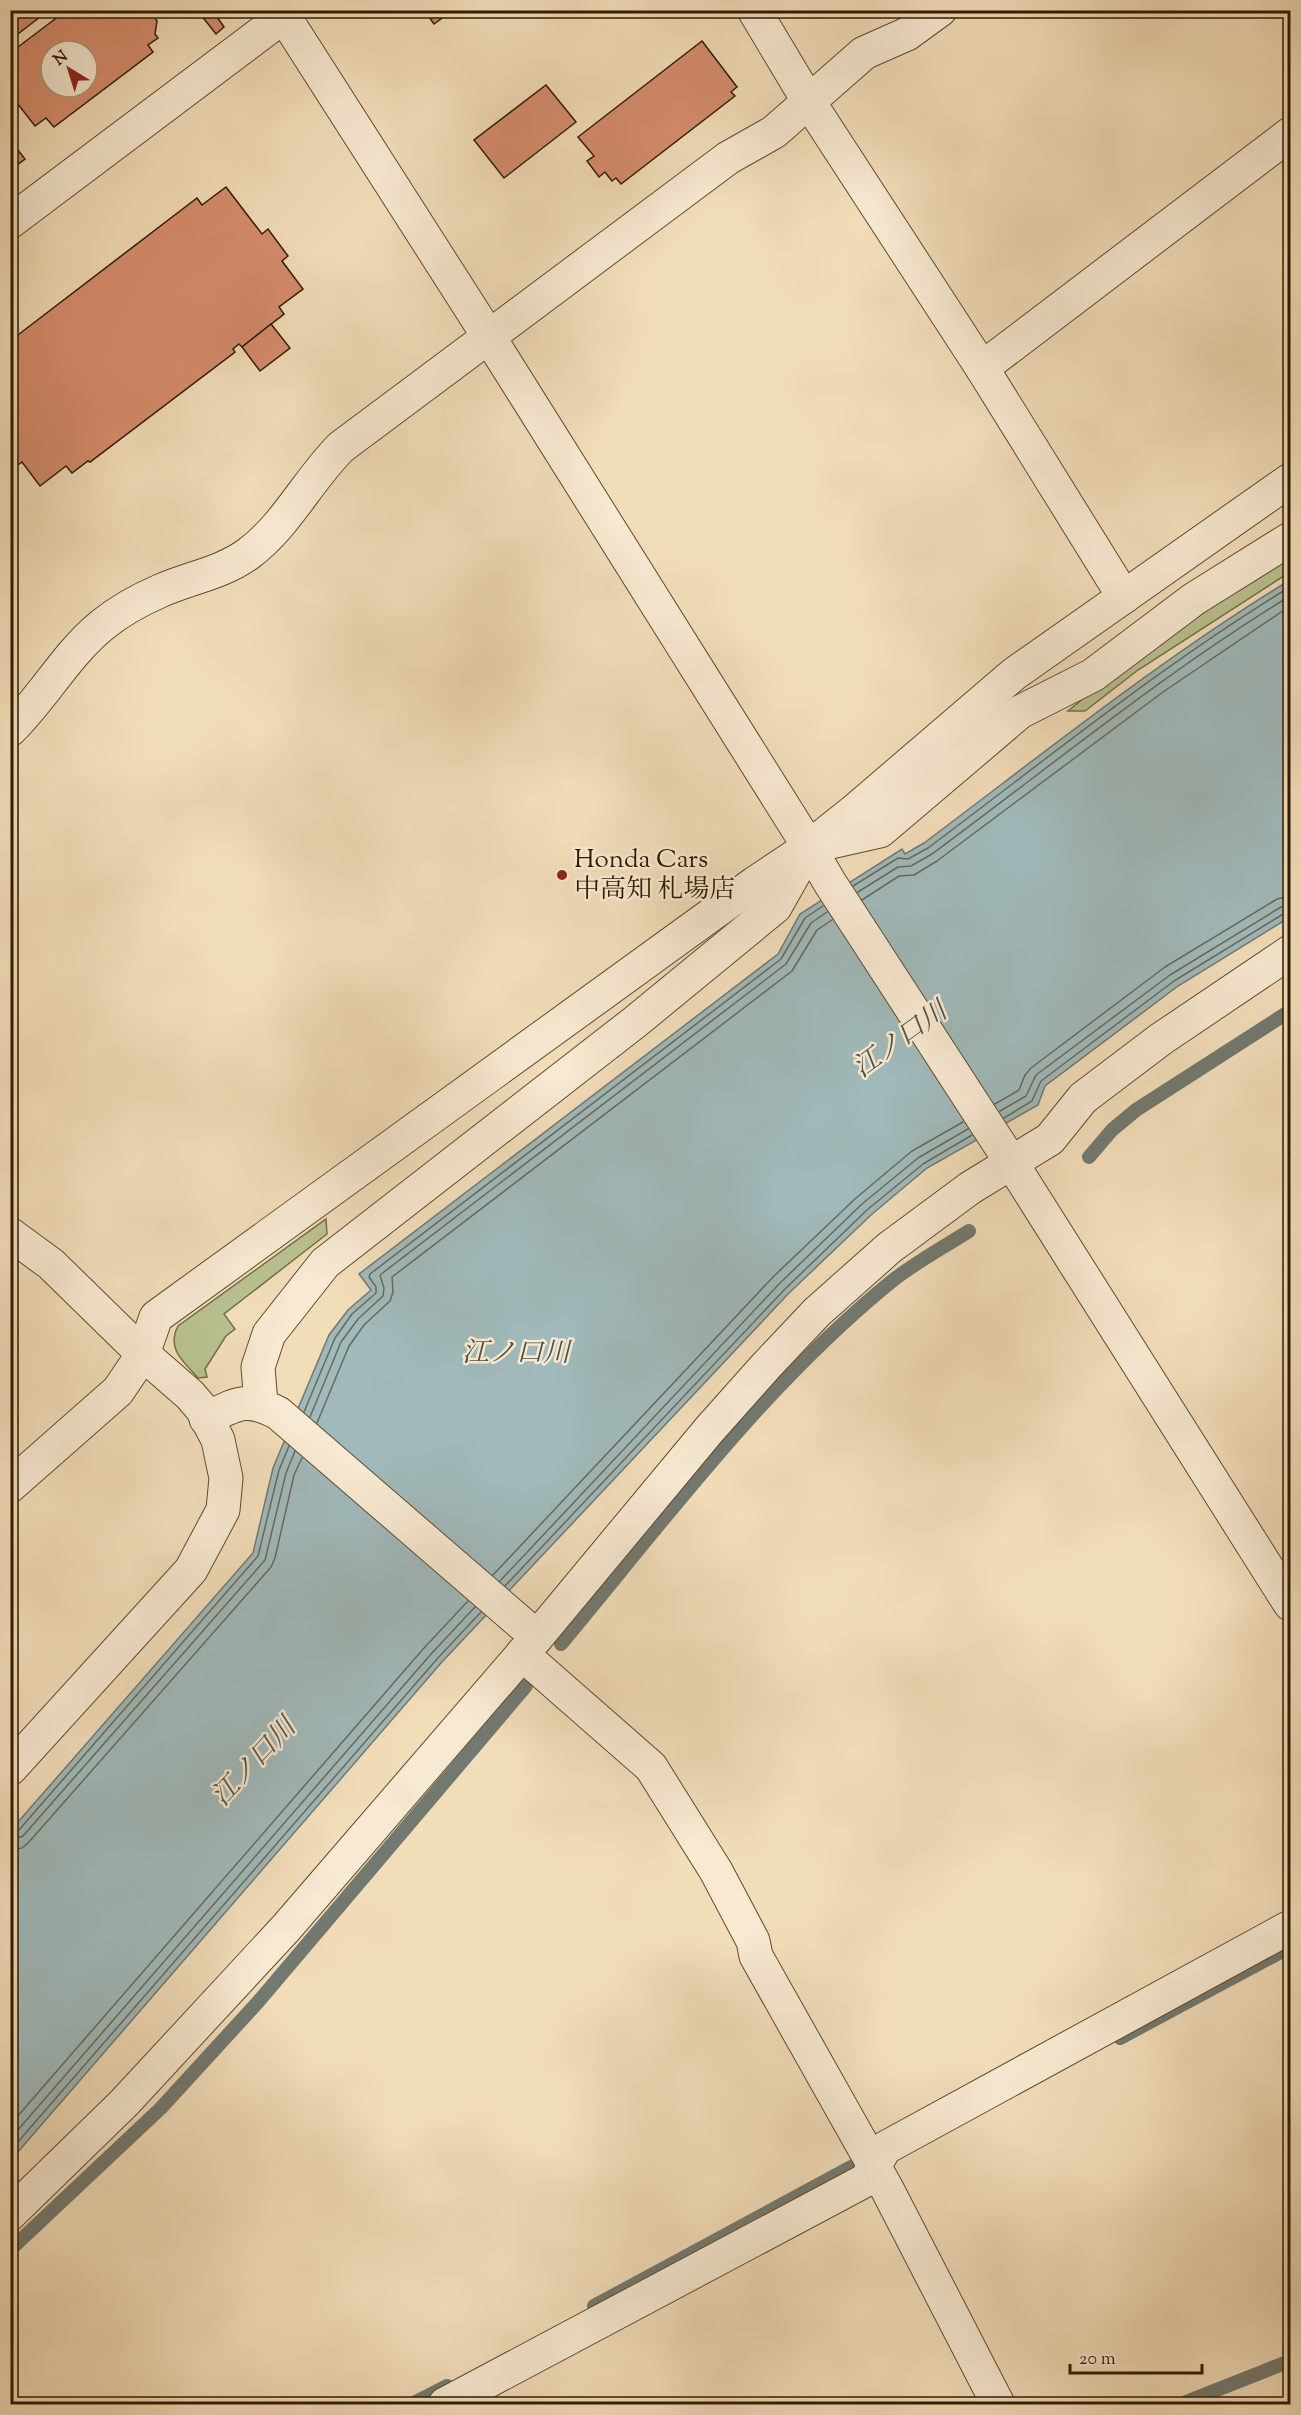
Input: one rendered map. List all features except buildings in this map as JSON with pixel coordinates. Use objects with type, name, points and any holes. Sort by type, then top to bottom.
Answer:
[{"type":"street","points":[[754,10],[809,102],[982,368],[1124,597]]},
{"type":"street","points":[[10,730],[38,700],[78,648],[119,612],[160,591],[224,568],[247,555],[285,518],[304,495],[319,468],[341,447],[728,158],[774,132],[864,53],[907,34],[940,10]]},
{"type":"street","points":[[10,222],[282,13],[489,337],[830,883],[1004,1151],[1290,1604]]},
{"type":"street","points":[[982,368],[1290,134]]},
{"type":"street","points":[[10,1486],[108,1402],[132,1373],[143,1354],[156,1317],[755,883],[809,847],[854,812],[1014,674],[1290,480]]},
{"type":"street","points":[[269,1408],[258,1367],[269,1334],[325,1263],[635,1022],[775,908],[809,847],[880,831],[1020,712],[1093,675],[1194,599],[1290,539]]},
{"type":"street","points":[[10,2214],[124,2103],[197,2027],[286,1928],[529,1646],[709,1430],[817,1312],[889,1248],[970,1188],[1004,1151],[1050,1139],[1083,1098],[1161,1039],[1290,952]]},
{"type":"street","points":[[10,1234],[51,1263],[143,1354],[190,1395],[218,1440],[224,1459],[226,1492],[223,1510],[190,1569],[10,1769]]},
{"type":"street","points":[[206,1419],[235,1404],[269,1408],[506,1612],[529,1646],[651,1767],[716,1871],[753,1941],[756,1956],[875,2166],[998,2404]]},
{"type":"street","points":[[445,2404],[866,2180],[885,2148],[1290,1928]]},
{"type":"green space","points":[[1290,553],[1290,572],[1138,670],[1085,711],[1068,711],[1140,652]]},
{"type":"green space","points":[[326,1219],[327,1234],[224,1314],[235,1329],[226,1336],[205,1369],[207,1377],[198,1378],[182,1361],[175,1348],[175,1334],[178,1326]]},
{"type":"water","name":"江ノ口川","points":[[1290,580],[1290,917],[1178,986],[1045,1086],[1038,1105],[927,1168],[871,1215],[789,1293],[441,1663],[11,2160],[11,1830],[253,1553],[273,1468],[329,1335],[348,1310],[371,1290],[359,1274],[778,954],[800,914],[902,849],[905,854],[924,843],[1150,674],[1242,610]]},
{"type":"waterway","points":[[1089,1157],[1112,1130],[1136,1110],[1290,1011]]},
{"type":"waterway","points":[[561,1644],[718,1454],[801,1363],[892,1281],[969,1231]]},
{"type":"waterway","points":[[10,2250],[161,2108],[258,2002],[526,1686]]},
{"type":"waterway","points":[[1120,2038],[1290,1947]]},
{"type":"waterway","points":[[594,2306],[855,2165]]},
{"type":"waterway","points":[[1181,2404],[1290,2361]]},
{"type":"waterway","points":[[412,2404],[447,2386]]},
{"type":"place","name":"Honda Cars 中高知 札場店","points":[[562,875]]}]
